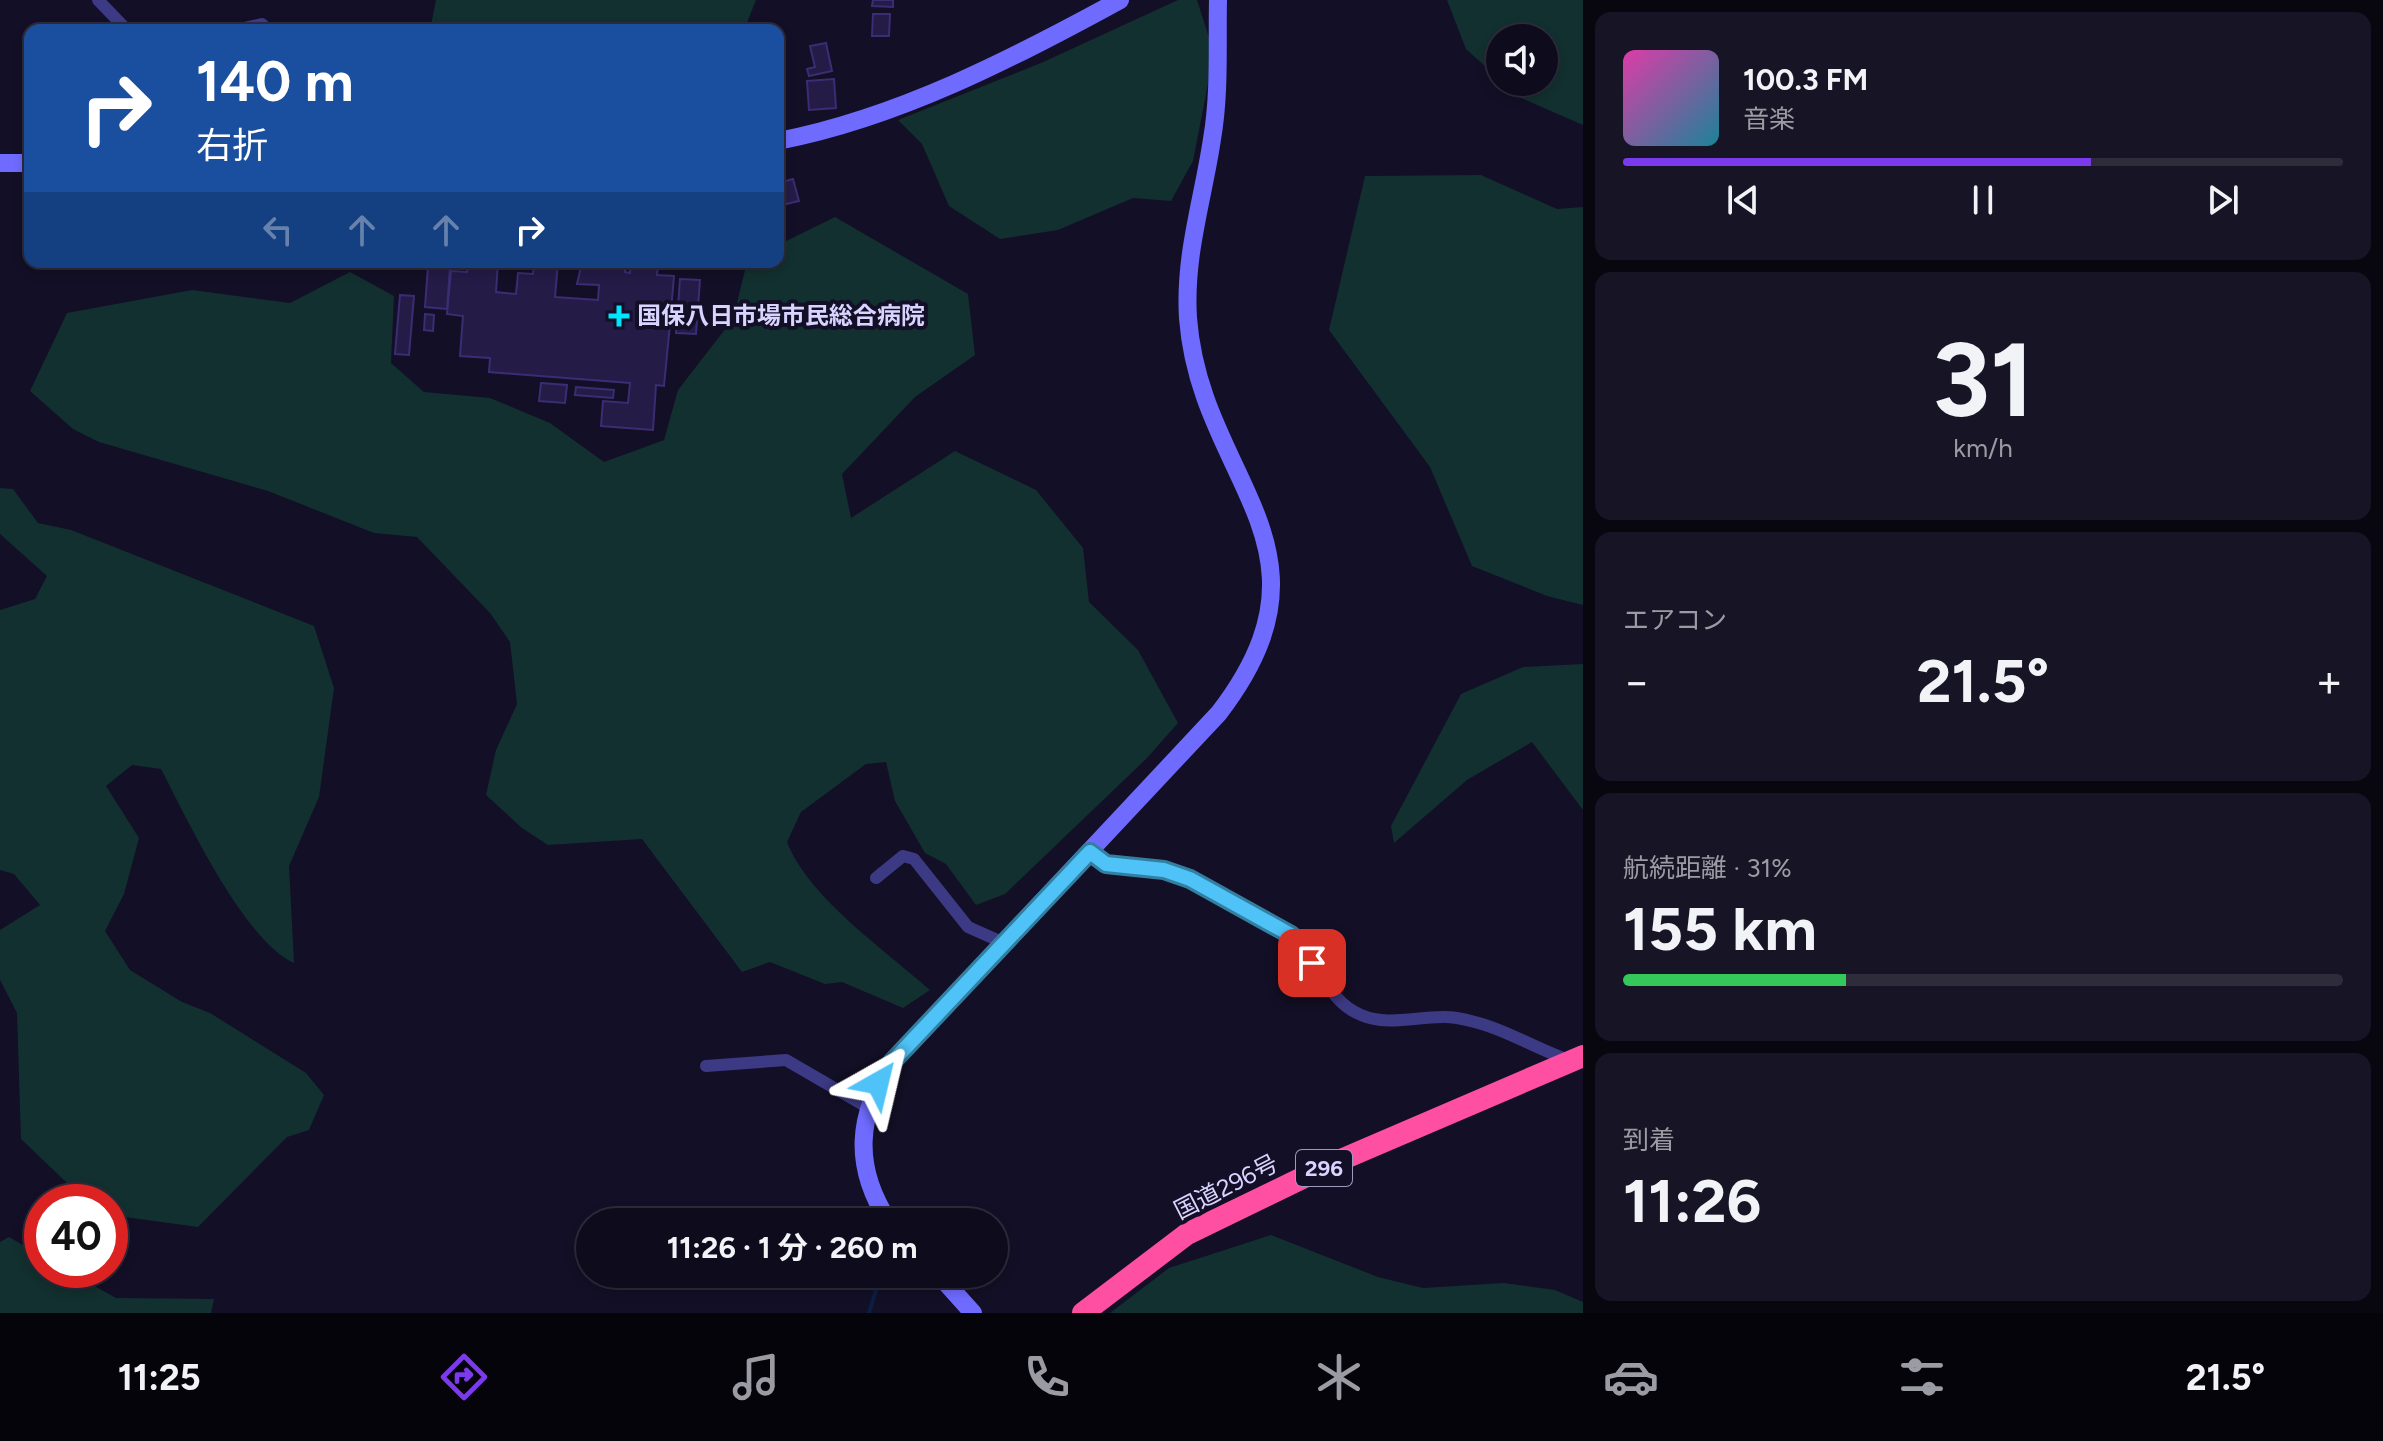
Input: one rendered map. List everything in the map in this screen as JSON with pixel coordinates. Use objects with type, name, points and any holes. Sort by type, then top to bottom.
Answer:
[{"type":"highway","name":"国道296号","points":[[1083,1313],[1143,1264],[1187,1234],[1317,1171],[1577,1058]]},
{"type":"street","points":[[98,0],[121,24]]},
{"type":"street","points":[[784,139],[858,119],[931,91],[1051,37],[1120,0]]},
{"type":"street","points":[[883,1208],[866,1170],[863,1147],[867,1107],[893,1061],[1219,713],[1257,656],[1272,600],[1266,541],[1257,512],[1210,416],[1196,368],[1188,321],[1187,278],[1193,227],[1212,140],[1217,99],[1218,0]]},
{"type":"street","points":[[0,163],[24,163]]},
{"type":"street","points":[[1090,852],[1106,864],[1164,870],[1190,879],[1291,935],[1325,985],[1360,1015],[1384,1021],[1454,1018],[1492,1026],[1577,1058]]},
{"type":"street","points":[[876,878],[903,856],[914,859],[968,927],[1004,943]]},
{"type":"street","points":[[706,1066],[786,1060],[867,1107]]},
{"type":"street","points":[[951,1288],[973,1313]]},
{"type":"green space","points":[[436,0],[756,0],[746,24],[431,24]]},
{"type":"green space","points":[[1178,0],[1197,0],[1214,53],[1193,161],[1171,201],[1133,198],[1058,230],[1000,239],[949,206],[922,144],[898,120],[1041,63]]},
{"type":"green space","points":[[1447,0],[1583,0],[1583,125],[1518,96],[1558,96],[1558,24],[1486,24],[1486,67],[1466,49]]},
{"type":"green space","points":[[1481,175],[1557,209],[1583,207],[1583,605],[1547,596],[1472,566],[1430,467],[1329,330],[1365,176]]},
{"type":"green space","points":[[835,217],[968,294],[975,355],[915,397],[842,474],[851,518],[955,451],[1036,490],[1083,548],[1089,602],[1138,650],[1178,723],[1146,759],[1005,894],[976,905],[946,864],[925,853],[895,801],[886,762],[866,764],[801,812],[787,842],[812,883],[850,922],[930,990],[903,1008],[842,982],[825,984],[770,962],[742,972],[642,839],[548,845],[522,828],[486,795],[496,750],[517,704],[510,642],[490,613],[417,537],[374,533],[268,491],[99,442],[73,429],[30,391],[67,313],[192,290],[290,303],[350,272],[394,296],[391,363],[424,392],[490,398],[550,423],[604,462],[664,440],[678,390],[733,319],[746,268],[784,268],[784,242]]},
{"type":"green space","points":[[0,488],[13,489],[38,523],[71,530],[314,626],[334,688],[319,797],[289,866],[294,963],[275,950],[237,905],[201,847],[161,769],[132,765],[106,786],[139,838],[124,894],[105,931],[130,970],[182,1002],[210,1013],[306,1073],[324,1095],[309,1130],[287,1137],[198,1227],[128,1217],[128,1184],[68,1184],[21,1139],[17,1013],[0,980],[0,930],[40,905],[14,874],[0,870],[0,610],[35,599],[47,576],[0,534]]},
{"type":"green space","points":[[1583,664],[1583,810],[1532,742],[1467,780],[1394,843],[1391,826],[1461,694],[1523,667]]},
{"type":"green space","points":[[1271,1235],[1378,1277],[1423,1288],[1504,1283],[1555,1290],[1583,1302],[1583,1313],[1110,1313],[1169,1268]]},
{"type":"green space","points":[[9,1237],[24,1246],[24,1288],[98,1288],[116,1298],[214,1299],[211,1313],[0,1313],[0,1242]]},
{"type":"building","points":[[873,0],[893,0],[893,7],[872,6]]},
{"type":"building","points":[[873,14],[890,14],[889,36],[872,36]]},
{"type":"building","points":[[826,43],[832,71],[809,76],[807,69],[815,67],[810,46]]},
{"type":"building","points":[[834,79],[836,108],[809,110],[807,81]]},
{"type":"building","points":[[793,179],[799,201],[784,205],[784,181]]},
{"type":"building","points":[[428,268],[450,268],[447,309],[425,307]]},
{"type":"building","points":[[467,268],[498,268],[496,292],[516,294],[518,273],[533,274],[534,268],[557,268],[555,297],[598,300],[599,285],[577,284],[581,268],[625,268],[625,272],[630,273],[630,268],[658,268],[657,275],[674,276],[671,311],[678,311],[677,324],[670,324],[664,386],[656,385],[653,430],[601,426],[603,401],[628,403],[630,383],[489,372],[490,358],[460,356],[463,316],[447,314],[451,271],[467,272]]},
{"type":"building","points":[[680,279],[700,280],[696,334],[676,333]]},
{"type":"building","points":[[400,295],[414,296],[409,355],[395,354]]},
{"type":"building","points":[[425,314],[434,315],[433,331],[424,330]]},
{"type":"building","points":[[541,383],[567,385],[565,403],[539,401]]},
{"type":"building","points":[[576,387],[614,390],[613,398],[575,395]]},
{"type":"waterway","points":[[869,1313],[877,1288]]},
{"type":"place","name":"国保八日市場市民総合病院","points":[[619,316]]},
{"type":"route","points":[[878,1083],[893,1061],[1090,852],[1106,864],[1164,870],[1190,879],[1291,935],[1312,963]]}]
